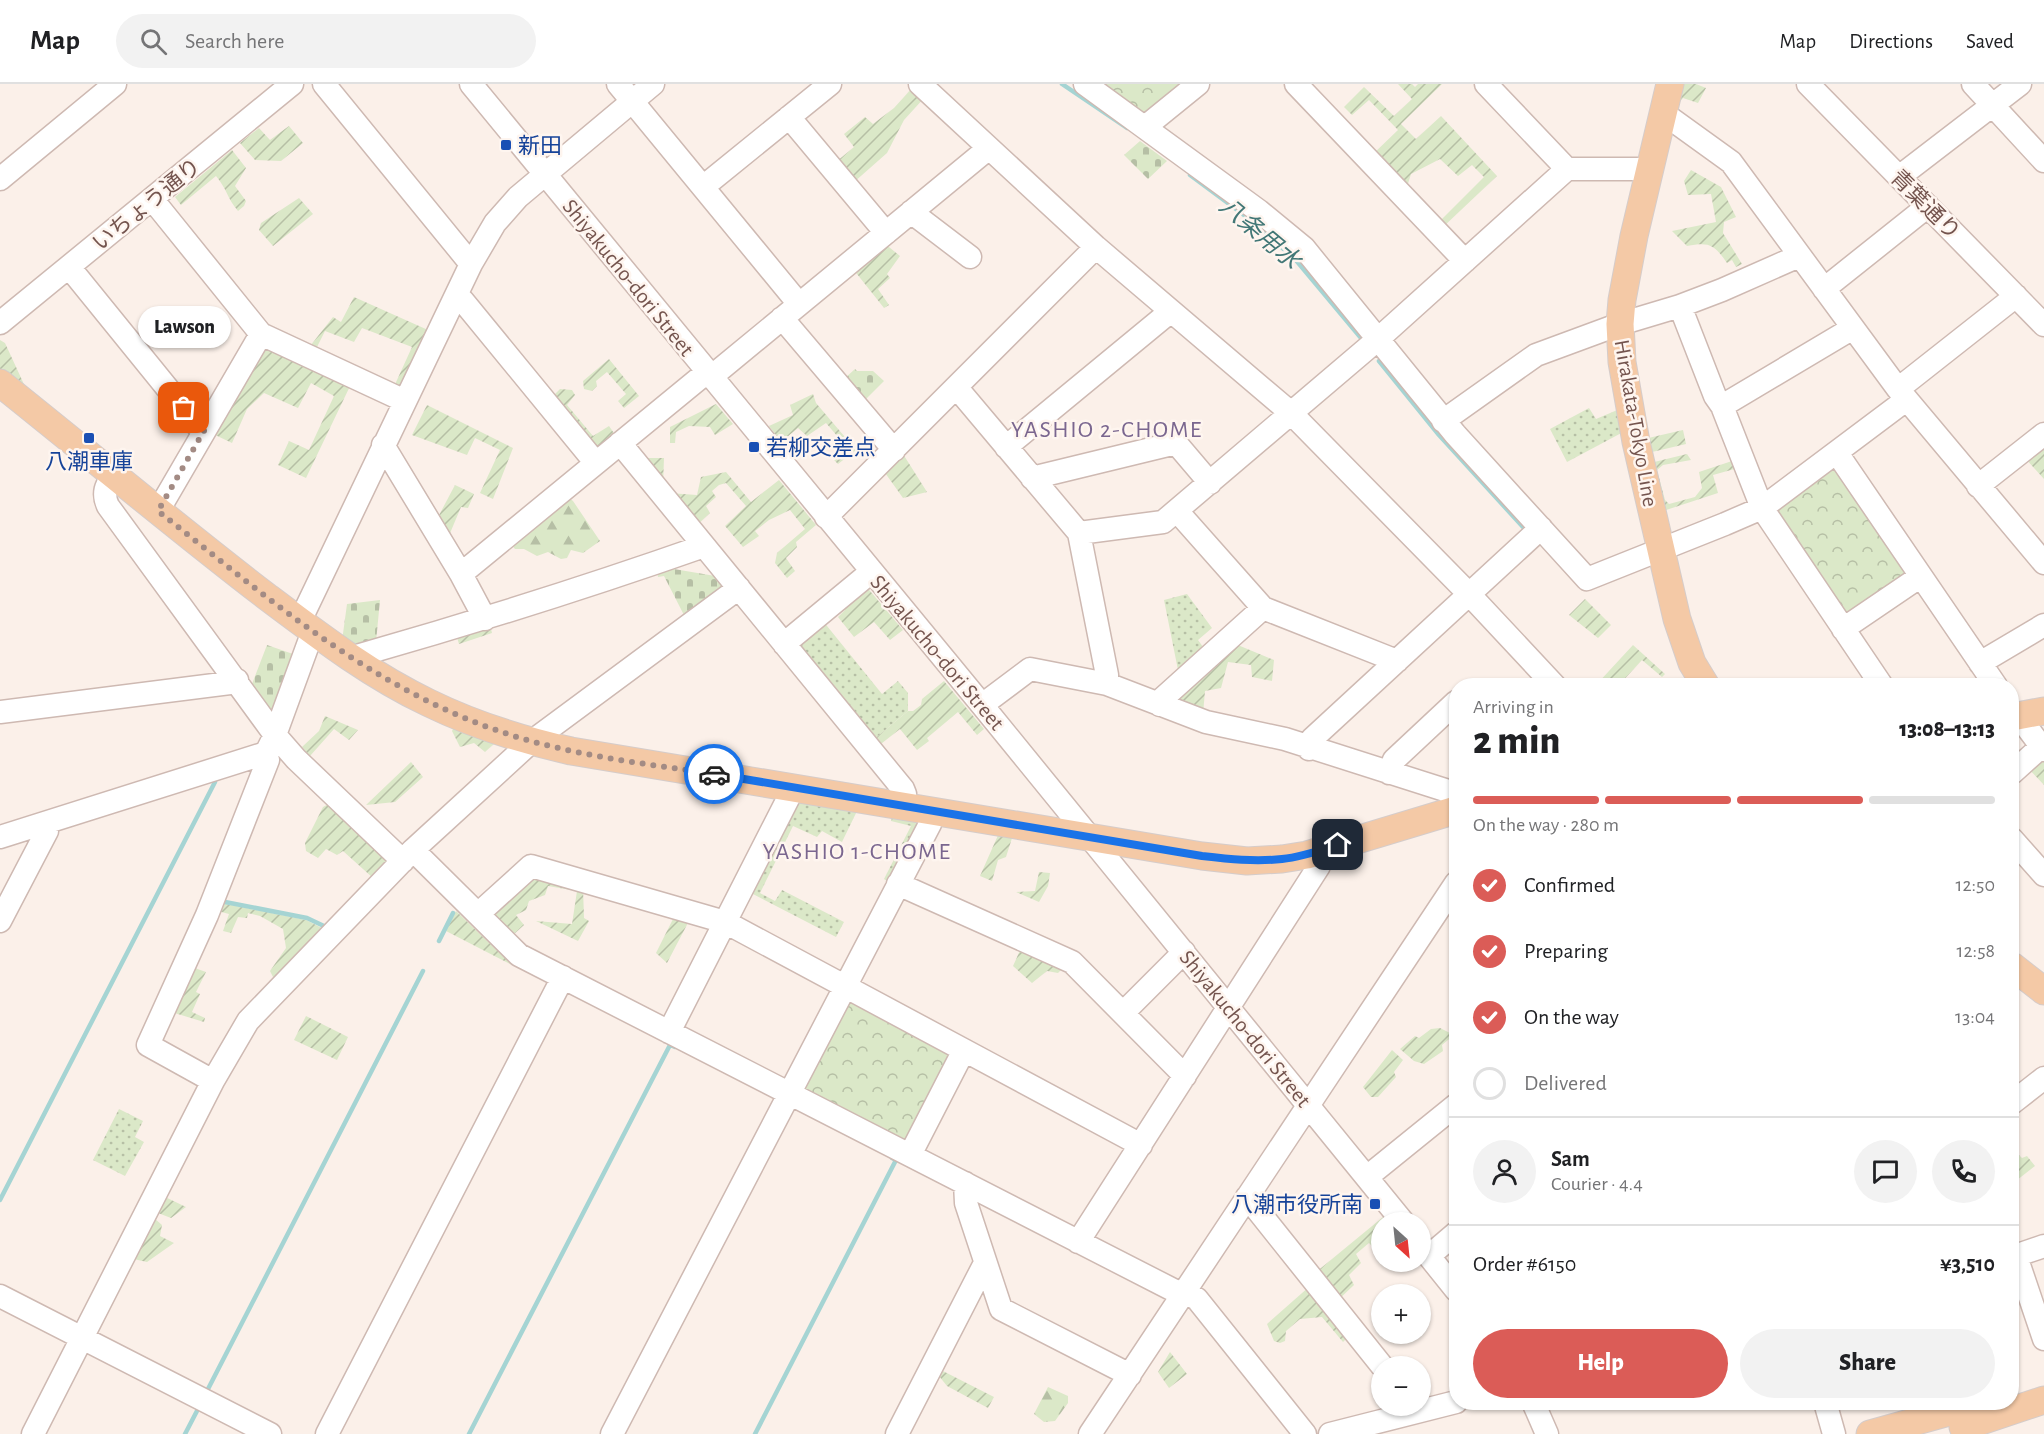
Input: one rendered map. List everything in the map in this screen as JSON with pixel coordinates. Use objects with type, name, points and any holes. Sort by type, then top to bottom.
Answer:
[{"type":"main road","name":"Hirakata-Tokyo Line","points":[[1670,84],[1634,236],[1620,324],[1622,362],[1630,408],[1660,551],[1685,645],[1701,678]]},
{"type":"main road","points":[[0,383],[158,511],[353,660],[430,704],[531,742],[571,751],[933,812],[1202,856],[1247,861],[1282,859],[1317,852],[1449,812]]},
{"type":"main road","points":[[2019,971],[2044,991]]},
{"type":"main road","points":[[2019,1390],[2044,1381]]},
{"type":"main road","points":[[2019,1406],[2044,1400]]},
{"type":"main road","points":[[1870,1434],[2005,1410]]},
{"type":"main road","points":[[1939,1434],[1990,1414]]},
{"type":"street","points":[[0,179],[115,84]]},
{"type":"street","name":"いちょう通り","points":[[0,323],[292,84]]},
{"type":"street","points":[[324,84],[471,264]]},
{"type":"street","name":"Shiyakucho-dori Street","points":[[471,84],[1395,1212]]},
{"type":"street","points":[[213,1081],[148,1045],[207,915],[268,760],[306,626],[383,445],[471,264],[495,223],[518,197],[545,174],[625,93],[653,84]]},
{"type":"street","points":[[703,187],[830,84]]},
{"type":"street","points":[[920,84],[1096,247],[1291,413],[1469,594],[1540,678]]},
{"type":"street","points":[[1085,84],[1287,232],[1319,266],[1443,421],[1587,579],[1762,508],[1837,453],[2016,296]]},
{"type":"street","points":[[1145,127],[1198,84]]},
{"type":"street","points":[[1296,84],[1465,261]]},
{"type":"street","points":[[1486,84],[1567,169]]},
{"type":"street","name":"青葉通り","points":[[1808,84],[2044,325]]},
{"type":"street","points":[[1972,84],[2044,161]]},
{"type":"street","points":[[1899,177],[2020,84]]},
{"type":"street","points":[[625,93],[703,187],[894,450]]},
{"type":"street","points":[[1662,116],[1670,118],[1731,162],[1902,394],[2044,562]]},
{"type":"street","points":[[789,117],[885,233]]},
{"type":"street","points":[[461,574],[595,462],[791,311],[989,148]]},
{"type":"street","points":[[1079,533],[1163,522],[1377,340],[1567,169],[1649,169]]},
{"type":"street","points":[[152,199],[261,334],[405,401]]},
{"type":"street","points":[[1824,289],[1928,206]]},
{"type":"street","points":[[911,212],[970,257]]},
{"type":"street","points":[[826,517],[1096,247]]},
{"type":"street","points":[[1443,421],[1526,360],[1620,324],[1680,306],[1722,290],[1799,256]]},
{"type":"street","points":[[69,267],[198,426],[205,429]]},
{"type":"street","points":[[456,296],[463,301],[595,462]]},
{"type":"street","points":[[1680,306],[1762,508],[1877,678]]},
{"type":"street","points":[[1006,447],[1170,311]]},
{"type":"street","points":[[1722,406],[1853,328]]},
{"type":"street","points":[[158,511],[261,334]]},
{"type":"street","points":[[957,388],[1079,533],[1107,684]]},
{"type":"street","points":[[1978,486],[2044,434]]},
{"type":"street","points":[[620,443],[903,789],[905,794],[903,806]]},
{"type":"street","points":[[1032,477],[1176,443],[1210,483]]},
{"type":"street","points":[[383,445],[461,574],[485,619]]},
{"type":"street","points":[[1837,453],[1990,678]]},
{"type":"street","points":[[113,474],[106,486],[105,498],[108,506],[237,680],[271,744],[296,759],[477,914],[519,955],[1078,1242],[1197,1299],[1305,1434]]},
{"type":"street","points":[[1178,510],[1263,608],[1397,661]]},
{"type":"street","points":[[1309,749],[1312,739],[1541,528]]},
{"type":"street","points":[[353,660],[360,655],[485,619],[704,546]]},
{"type":"street","points":[[784,644],[871,572]]},
{"type":"street","points":[[1844,629],[1921,576]]},
{"type":"street","points":[[33,1434],[213,1081],[248,1021],[345,918],[531,742],[739,588]]},
{"type":"street","points":[[1160,705],[1162,699],[1263,608]]},
{"type":"street","points":[[1980,663],[2044,625]]},
{"type":"street","points":[[982,705],[1030,669],[1107,684],[1206,722],[1285,740],[1449,793]]},
{"type":"street","points":[[0,712],[230,683],[237,680]]},
{"type":"street","points":[[1389,773],[1394,760],[1449,709]]},
{"type":"street","points":[[2019,767],[2043,748],[2026,726],[2027,714]]},
{"type":"street","points":[[0,837],[271,744]]},
{"type":"street","points":[[669,1032],[794,787]]},
{"type":"street","points":[[612,1434],[930,824],[933,812]]},
{"type":"street","points":[[0,921],[47,831],[45,823]]},
{"type":"street","points":[[2019,847],[2044,876]]},
{"type":"street","points":[[1078,1242],[1319,866],[1317,852]]},
{"type":"street","points":[[477,914],[531,866],[725,922],[1141,1145]]},
{"type":"street","points":[[898,884],[1072,962],[1185,1076]]},
{"type":"street","points":[[1090,1434],[1449,894]]},
{"type":"street","points":[[1123,1013],[1184,952]]},
{"type":"street","points":[[327,1434],[563,977]]},
{"type":"street","points":[[910,1155],[964,1050]]},
{"type":"street","points":[[2019,1098],[2044,1078]]},
{"type":"street","points":[[1367,1177],[1449,1111]]},
{"type":"street","points":[[965,1184],[966,1203],[1001,1309],[1130,1375]]},
{"type":"street","points":[[1247,1197],[1374,1356]]},
{"type":"street","points":[[1431,1247],[1449,1237]]},
{"type":"street","points":[[2019,1255],[2044,1246]]},
{"type":"street","points":[[1431,1258],[1449,1281]]},
{"type":"street","points":[[897,1434],[985,1263]]},
{"type":"street","points":[[2019,1271],[2044,1339]]},
{"type":"street","points":[[0,1296],[270,1434]]},
{"type":"street","points":[[1431,1406],[1449,1402]]},
{"type":"street","points":[[1536,1410],[1547,1434]]},
{"type":"street","points":[[1827,1410],[1834,1434]]},
{"type":"street","points":[[1330,1434],[1392,1416]]},
{"type":"green space","points":[[1095,84],[1187,84],[1151,113],[1138,114]]},
{"type":"green space","points":[[1398,84],[1412,84],[1415,87],[1418,84],[1442,84],[1401,124],[1416,139],[1441,116],[1497,176],[1442,228],[1438,223],[1484,177],[1472,165],[1458,176],[1440,159],[1411,174],[1406,190],[1372,155],[1398,130],[1369,100],[1352,115],[1344,107],[1364,87],[1394,116],[1412,99]]},
{"type":"green space","points":[[1679,84],[1696,84],[1706,88],[1698,103],[1683,98],[1672,112]]},
{"type":"green space","points":[[913,87],[925,97],[904,120],[887,153],[853,183],[836,162],[854,147],[844,134],[865,117],[873,124],[894,108]]},
{"type":"green space","points":[[289,126],[303,143],[281,161],[255,160],[240,143],[259,128],[270,140]]},
{"type":"green space","points":[[1140,141],[1167,161],[1148,179],[1124,155]]},
{"type":"green space","points":[[232,150],[246,168],[235,186],[246,201],[244,206],[238,211],[216,176],[181,205],[175,197]]},
{"type":"green space","points":[[1691,170],[1721,187],[1736,217],[1724,222],[1723,233],[1742,264],[1736,267],[1732,260],[1727,263],[1710,246],[1701,244],[1687,246],[1672,231],[1716,222],[1711,194],[1688,195],[1684,181]]},
{"type":"green space","points":[[299,198],[313,214],[273,246],[259,230],[261,223]]},
{"type":"green space","points":[[884,243],[900,256],[887,274],[890,278],[878,289],[889,305],[884,308],[853,269]]},
{"type":"green space","points":[[354,297],[428,330],[397,393],[392,391],[412,347],[362,328],[354,342],[325,331],[314,353],[307,350],[333,317],[341,322]]},
{"type":"green space","points":[[0,340],[5,343],[28,393],[0,371]]},
{"type":"green space","points":[[262,345],[352,382],[306,478],[278,465],[289,441],[309,450],[334,396],[311,383],[298,408],[264,393],[247,409],[232,443],[211,433]]},
{"type":"green space","points":[[609,359],[639,396],[624,408],[618,401],[626,394],[607,372],[596,381],[597,386],[592,391],[584,389],[583,381]]},
{"type":"green space","points":[[855,369],[873,371],[884,381],[863,402],[844,379]]},
{"type":"green space","points":[[560,389],[572,390],[575,395],[567,405],[593,436],[609,426],[616,436],[601,449],[592,448],[551,398]]},
{"type":"green space","points":[[813,394],[816,403],[856,450],[838,464],[831,457],[844,444],[826,423],[807,436],[798,428],[781,442],[769,426],[793,415],[790,405]]},
{"type":"green space","points":[[716,404],[733,424],[715,435],[710,427],[689,426],[676,432],[675,443],[670,443],[670,427]]},
{"type":"green space","points":[[427,405],[513,448],[493,499],[480,493],[500,450],[475,438],[467,455],[412,435]]},
{"type":"green space","points":[[1589,408],[1596,419],[1622,408],[1627,430],[1567,462],[1550,429]]},
{"type":"green space","points":[[1683,430],[1686,444],[1652,452],[1644,439]]},
{"type":"green space","points":[[2044,443],[2044,479],[2025,458]]},
{"type":"green space","points":[[903,454],[927,492],[903,498],[883,470]]},
{"type":"green space","points":[[1687,454],[1691,460],[1663,465],[1657,470],[1665,500],[1669,504],[1695,497],[1702,488],[1699,472],[1735,460],[1738,468],[1713,475],[1718,493],[1660,512],[1650,463]]},
{"type":"green space","points":[[640,458],[664,458],[663,485]]},
{"type":"green space","points":[[1831,465],[1839,466],[1910,572],[1844,618],[1775,507]]},
{"type":"green space","points":[[726,472],[751,502],[779,480],[816,525],[796,542],[797,547],[786,558],[795,571],[787,578],[775,563],[777,553],[805,529],[790,510],[769,520],[755,531],[759,536],[743,547],[725,526],[746,506],[726,483],[712,491],[716,497],[706,506],[710,513],[696,526],[669,493],[697,495],[701,477]]},
{"type":"green space","points":[[455,485],[474,494],[468,508],[461,507],[448,538],[437,519]]},
{"type":"green space","points":[[566,495],[573,501],[600,541],[583,553],[571,550],[567,558],[561,559],[548,552],[537,556],[524,549],[515,549],[509,542]]},
{"type":"green space","points":[[672,564],[674,569],[721,577],[726,583],[686,619],[664,576],[658,577],[657,570]]},
{"type":"green space","points":[[865,585],[903,630],[890,640],[874,622],[854,637],[838,617],[845,610],[843,604]]},
{"type":"green space","points":[[1187,594],[1212,628],[1198,640],[1206,651],[1179,675],[1164,600]]},
{"type":"green space","points":[[1585,599],[1611,625],[1598,638],[1569,615]]},
{"type":"green space","points":[[380,600],[376,642],[352,648],[342,641],[347,604]]},
{"type":"green space","points":[[823,621],[882,694],[898,681],[908,693],[908,711],[872,741],[793,645]]},
{"type":"green space","points":[[490,625],[492,633],[459,644],[456,634]]},
{"type":"green space","points":[[1233,643],[1274,660],[1272,681],[1252,677],[1251,665],[1228,662],[1221,688],[1205,691],[1203,714],[1173,698]]},
{"type":"green space","points":[[267,645],[293,654],[276,709],[271,710],[252,684]]},
{"type":"green space","points":[[1633,645],[1665,674],[1662,677],[1642,660],[1625,678],[1602,678]]},
{"type":"green space","points":[[944,681],[984,729],[977,735],[958,712],[927,738],[929,741],[917,750],[900,729],[877,747],[872,741],[908,711],[913,711],[921,705],[922,699]]},
{"type":"green space","points":[[325,716],[358,730],[349,740],[334,729],[310,756],[302,747],[319,731]]},
{"type":"green space","points":[[454,727],[496,742],[485,752],[474,743],[460,747],[452,731]]},
{"type":"green space","points":[[2035,760],[2044,761],[2044,785],[2027,767]]},
{"type":"green space","points":[[411,762],[423,777],[395,802],[366,805]]},
{"type":"green space","points":[[799,799],[858,809],[842,842],[822,831],[817,837],[793,826],[760,893],[775,901],[782,890],[844,922],[836,937],[751,893]]},
{"type":"green space","points":[[332,802],[392,861],[373,878],[343,851],[337,855],[326,849],[318,858],[306,851],[305,843],[323,807]]},
{"type":"green space","points":[[893,815],[918,819],[921,826],[891,884],[884,879],[911,826],[891,821]]},
{"type":"green space","points":[[999,833],[1013,835],[1006,857],[998,860],[992,881],[980,876]]},
{"type":"green space","points":[[1039,872],[1050,873],[1048,886],[1039,902],[1016,892],[1035,891]]},
{"type":"green space","points":[[533,873],[583,888],[584,918],[589,921],[578,941],[536,921],[572,924],[577,891],[548,886],[545,895],[529,901],[526,910],[516,915],[524,925],[513,935],[491,912]]},
{"type":"green space","points":[[217,902],[306,920],[322,928],[274,979],[270,971],[286,948],[283,929],[260,916],[248,913],[247,918],[238,917],[231,933],[223,931],[229,914],[214,910]]},
{"type":"green space","points":[[456,911],[512,965],[446,931]]},
{"type":"green space","points":[[675,915],[690,919],[667,963],[656,953]]},
{"type":"green space","points":[[1022,946],[1066,965],[1058,973],[1047,971],[1032,983],[1013,966]]},
{"type":"green space","points":[[189,966],[206,972],[196,992],[200,994],[192,1012],[205,1018],[204,1022],[168,1011]]},
{"type":"green space","points":[[852,998],[950,1050],[952,1057],[908,1143],[800,1088]]},
{"type":"green space","points":[[306,1016],[348,1037],[337,1060],[294,1040]]},
{"type":"green space","points":[[1440,1028],[1449,1032],[1449,1039],[1442,1045],[1443,1051],[1424,1064],[1414,1061],[1400,1049],[1415,1036],[1419,1038],[1431,1029]]},
{"type":"green space","points":[[1392,1050],[1403,1060],[1394,1072],[1396,1077],[1378,1097],[1371,1097],[1363,1087]]},
{"type":"green space","points":[[119,1109],[143,1121],[135,1137],[144,1142],[125,1176],[93,1160]]},
{"type":"green space","points":[[2019,1155],[2022,1158],[2027,1156],[2035,1166],[2019,1179]]},
{"type":"green space","points":[[161,1195],[186,1207],[171,1218],[158,1213],[154,1218],[162,1225],[160,1236],[174,1243],[147,1262],[129,1258]]},
{"type":"green space","points":[[1371,1227],[1371,1245],[1369,1243],[1356,1254],[1361,1263],[1349,1275],[1354,1285],[1337,1301],[1315,1273]]},
{"type":"green space","points":[[1310,1286],[1349,1336],[1343,1342],[1322,1317],[1300,1319],[1286,1331],[1285,1341],[1280,1343],[1274,1341],[1267,1324]]},
{"type":"green space","points":[[1170,1352],[1187,1374],[1169,1388],[1158,1372]]},
{"type":"green space","points":[[937,1368],[994,1397],[988,1408],[947,1386],[935,1371]]},
{"type":"green space","points":[[1048,1387],[1068,1396],[1068,1403],[1055,1421],[1044,1422],[1034,1414]]},
{"type":"waterway","name":"八条用水","points":[[1062,84],[1127,128]]},
{"type":"waterway","name":"八条用水","points":[[1190,175],[1248,218],[1295,259],[1361,338]]},
{"type":"waterway","name":"八条用水","points":[[1379,361],[1439,435],[1523,527]]},
{"type":"waterway","points":[[0,1200],[215,782]]},
{"type":"waterway","points":[[220,901],[307,918],[326,927]]},
{"type":"waterway","points":[[439,941],[453,913]]},
{"type":"waterway","points":[[208,1389],[423,971]]},
{"type":"waterway","points":[[469,1434],[670,1045],[675,1047]]},
{"type":"waterway","points":[[755,1434],[896,1160],[892,1158]]},
{"type":"waterway","points":[[185,1434],[198,1409]]},
{"type":"way so far","points":[[184,408],[198,426],[205,429],[158,511],[236,573],[353,660],[430,704],[531,742],[571,751],[714,774]]},
{"type":"place","name":"新田","points":[[506,145]]},
{"type":"place","name":"Lawson","points":[[184,408]]},
{"type":"place","name":"八潮車庫","points":[[89,438]]},
{"type":"place","name":"若柳交差点","points":[[754,447]]},
{"type":"place","name":"八潮市役所南","points":[[1375,1204]]},
{"type":"district","name":"YASHIO 2-CHOME","points":[[1107,429]]},
{"type":"district","name":"YASHIO 1-CHOME","points":[[857,851]]},
{"type":"route","points":[[714,774],[1202,856],[1247,861],[1282,859],[1307,855],[1338,845]]}]
